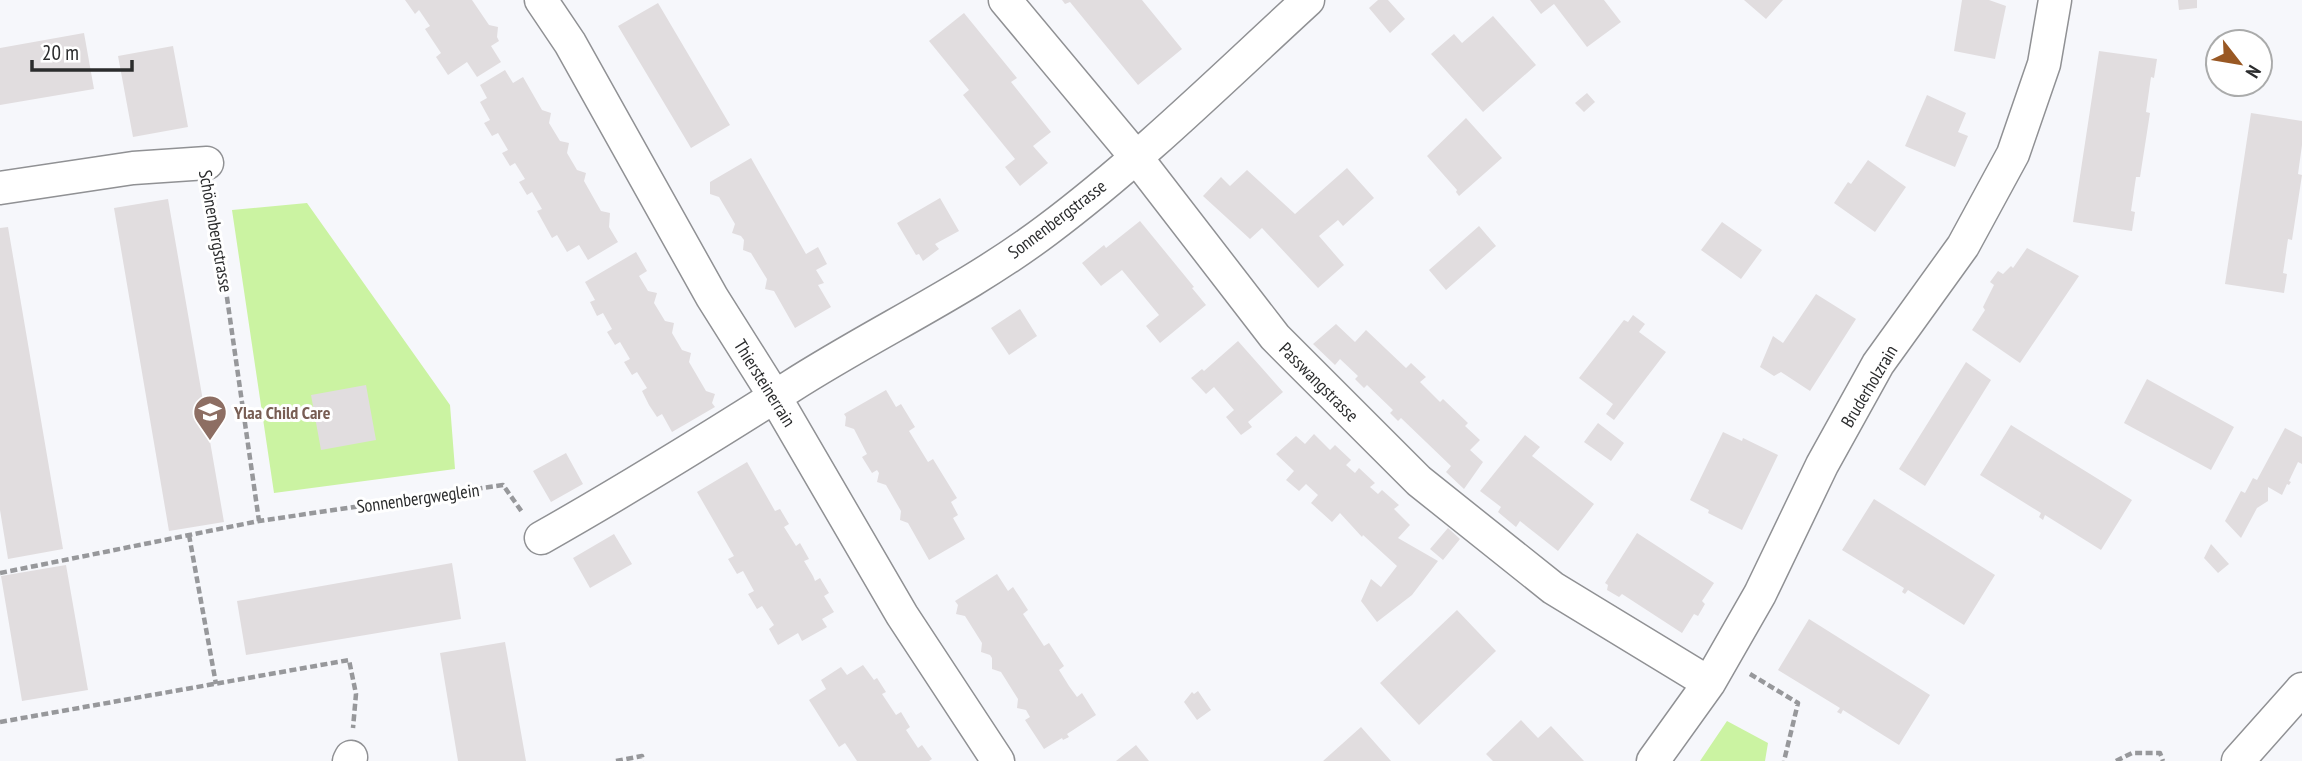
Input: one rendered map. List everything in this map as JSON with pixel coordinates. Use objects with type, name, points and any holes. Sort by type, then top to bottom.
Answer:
[{"type":"street","name":"Thiersteinerrain","points":[[541,0],[569,43],[712,297],[775,397],[902,615],[998,761]]},
{"type":"street","name":"Passwangstrasse","points":[[1005,0],[1136,157],[1275,337],[1419,481],[1553,588],[1709,683]]},
{"type":"street","name":"Sonnenbergstrasse","points":[[775,397],[938,302],[1046,231],[1136,157],[1308,0]]},
{"type":"street","name":"Bruderholzrain","points":[[1653,761],[1709,683],[1760,594],[1822,465],[1878,364],[1963,246],[2013,155],[2044,64],[2055,0]]},
{"type":"street","name":"Schönenbergstrasse","points":[[0,188],[133,168],[207,163]]},
{"type":"street","points":[[541,538],[620,494],[775,397]]},
{"type":"street","points":[[2238,761],[2302,689]]},
{"type":"path","name":"Schönenbergstrasse","points":[[207,163],[259,522]]},
{"type":"path","name":"Sonnenbergweglein","points":[[0,573],[259,522],[503,485],[541,538]]},
{"type":"path","points":[[189,536],[216,684]]},
{"type":"path","points":[[0,722],[349,660],[356,694]]},
{"type":"path","points":[[1742,685],[1750,674],[1798,703],[1784,761]]},
{"type":"path","points":[[2116,761],[2132,753],[2160,753],[2163,761]]},
{"type":"path","points":[[616,761],[642,757],[643,761]]},
{"type":"green space","points":[[307,203],[450,405],[455,469],[274,493],[232,210]]},
{"type":"green space","points":[[1727,721],[1768,743],[1765,761],[1700,761]]},
{"type":"building","points":[[405,0],[472,0],[489,25],[498,27],[499,41],[491,46],[501,62],[477,77],[467,62],[448,75],[436,57],[441,53],[425,29],[430,26],[419,10],[415,14]]},
{"type":"building","points":[[1062,0],[1142,0],[1182,49],[1138,85],[1070,2],[1065,4]]},
{"type":"building","points":[[1378,0],[1388,0],[1405,19],[1390,33],[1369,8]]},
{"type":"building","points":[[1530,0],[1604,0],[1621,22],[1587,47],[1554,4],[1541,14]]},
{"type":"building","points":[[1744,0],[1783,0],[1766,19]]},
{"type":"building","points":[[1962,0],[1989,0],[2006,6],[1995,59],[1954,51]]},
{"type":"building","points":[[2178,0],[2197,0],[2197,8],[2179,10]]},
{"type":"building","points":[[658,3],[730,125],[691,148],[618,26]]},
{"type":"building","points":[[964,13],[1017,78],[1011,82],[1051,132],[1033,146],[1048,163],[1020,186],[1005,167],[1015,159],[963,95],[969,90],[929,41]]},
{"type":"building","points":[[1493,16],[1536,65],[1483,112],[1431,54],[1454,34],[1462,43]]},
{"type":"building","points":[[84,33],[94,89],[0,105],[0,48]]},
{"type":"building","points":[[173,46],[188,127],[133,137],[118,56]]},
{"type":"building","points":[[2099,51],[2157,59],[2154,78],[2151,77],[2146,112],[2150,113],[2140,177],[2136,177],[2131,211],[2135,212],[2132,231],[2073,222]]},
{"type":"building","points":[[505,70],[513,83],[523,77],[542,110],[551,113],[549,123],[560,141],[569,143],[567,153],[577,170],[586,173],[584,181],[601,211],[610,213],[609,227],[618,242],[588,260],[579,245],[567,252],[557,235],[552,238],[537,211],[542,209],[532,192],[527,195],[519,182],[525,179],[515,163],[510,166],[502,153],[508,150],[498,133],[492,136],[484,123],[490,120],[480,102],[487,98],[480,85]]},
{"type":"building","points":[[1587,93],[1595,102],[1584,112],[1575,103]]},
{"type":"building","points":[[1927,95],[1966,113],[1958,132],[1968,136],[1955,167],[1905,146]]},
{"type":"building","points":[[2251,113],[2302,121],[2298,174],[2302,175],[2292,240],[2288,239],[2283,273],[2287,274],[2284,293],[2225,284]]},
{"type":"building","points":[[1466,118],[1502,158],[1459,196],[1457,190],[1427,156]]},
{"type":"building","points":[[751,158],[806,254],[818,247],[827,264],[816,270],[824,283],[818,285],[831,307],[795,328],[774,291],[765,289],[767,279],[751,253],[743,250],[744,240],[732,233],[735,224],[719,197],[710,194],[710,182]]},
{"type":"building","points":[[1868,160],[1906,187],[1875,232],[1834,203]]},
{"type":"building","points":[[1347,168],[1374,198],[1343,226],[1338,220],[1319,236],[1344,265],[1318,288],[1262,228],[1250,239],[1203,196],[1221,177],[1230,186],[1247,170],[1295,214]]},
{"type":"building","points":[[940,198],[959,231],[935,244],[939,249],[923,261],[919,254],[916,255],[897,223]]},
{"type":"building","points":[[168,199],[224,522],[169,531],[114,208]]},
{"type":"building","points":[[1140,221],[1206,305],[1160,343],[1146,326],[1159,315],[1122,270],[1101,286],[1082,263]]},
{"type":"building","points":[[1722,222],[1762,250],[1741,279],[1701,250]]},
{"type":"building","points":[[1479,226],[1496,246],[1446,290],[1429,270]]},
{"type":"building","points":[[8,227],[63,549],[8,559],[0,510],[0,228]]},
{"type":"building","points":[[2027,248],[2079,276],[2020,363],[1972,330],[1985,310],[1983,307],[1994,285],[1990,282],[1998,271],[2003,274],[2011,266],[2013,268]]},
{"type":"building","points":[[636,252],[647,271],[639,276],[648,291],[657,293],[654,303],[665,321],[674,323],[672,333],[682,350],[691,353],[689,362],[706,391],[715,394],[712,403],[715,407],[672,432],[662,414],[657,417],[649,405],[642,391],[647,388],[637,372],[632,375],[624,362],[630,359],[620,342],[615,345],[607,332],[612,329],[603,313],[597,316],[590,302],[595,300],[585,282]]},
{"type":"building","points":[[1816,294],[1856,319],[1810,391],[1781,372],[1774,376],[1760,367],[1773,336],[1783,343]]},
{"type":"building","points":[[1020,309],[1037,336],[1009,355],[991,328]]},
{"type":"building","points":[[1633,315],[1645,324],[1639,332],[1666,352],[1614,420],[1606,414],[1613,404],[1579,378],[1624,320],[1628,322]]},
{"type":"building","points":[[1336,324],[1355,342],[1366,330],[1406,368],[1411,363],[1426,377],[1420,382],[1440,402],[1443,399],[1468,423],[1465,426],[1480,440],[1470,450],[1483,462],[1464,489],[1446,472],[1451,466],[1401,418],[1398,421],[1390,413],[1393,410],[1367,385],[1364,388],[1355,379],[1358,376],[1340,359],[1335,365],[1313,344]]},
{"type":"building","points":[[1238,341],[1283,392],[1248,422],[1252,427],[1241,435],[1226,417],[1234,410],[1214,387],[1206,394],[1191,378],[1202,369],[1204,371]]},
{"type":"building","points":[[1966,362],[1991,380],[1925,486],[1899,469]]},
{"type":"building","points":[[2147,379],[2234,427],[2211,470],[2124,423]]},
{"type":"building","points":[[366,385],[376,440],[321,450],[311,395]]},
{"type":"building","points":[[886,390],[896,407],[901,404],[915,427],[909,431],[928,462],[933,459],[957,498],[951,502],[958,515],[953,518],[965,539],[929,560],[908,523],[900,520],[901,511],[886,485],[877,482],[879,473],[877,470],[872,473],[862,457],[867,454],[854,429],[845,426],[844,414]]},
{"type":"building","points":[[1598,423],[1624,443],[1611,461],[1584,442]]},
{"type":"building","points":[[2011,425],[2132,500],[2101,550],[2045,515],[2043,520],[2039,517],[2041,513],[1980,475]]},
{"type":"building","points":[[2285,428],[2302,437],[2302,464],[2298,462],[2289,481],[2291,482],[2287,484],[2282,495],[2268,487],[2268,501],[2257,508],[2241,538],[2225,521],[2241,491],[2245,493],[2253,478],[2257,480]]},
{"type":"building","points":[[1723,432],[1742,441],[1743,438],[1778,455],[1742,530],[1708,513],[1709,510],[1690,500]]},
{"type":"building","points":[[1314,434],[1330,450],[1335,445],[1351,460],[1346,465],[1355,473],[1359,468],[1375,483],[1370,487],[1378,494],[1382,490],[1399,505],[1394,509],[1410,525],[1398,538],[1438,561],[1412,595],[1377,622],[1361,601],[1371,579],[1381,587],[1397,566],[1363,535],[1362,537],[1340,513],[1332,522],[1311,503],[1318,495],[1306,484],[1299,491],[1286,480],[1294,471],[1276,454],[1296,436],[1305,444]]},
{"type":"building","points":[[1525,435],[1540,447],[1532,456],[1594,504],[1558,551],[1520,521],[1516,527],[1498,512],[1501,507],[1480,491]]},
{"type":"building","points":[[566,453],[583,484],[551,502],[533,471]]},
{"type":"building","points":[[747,462],[775,511],[780,509],[789,524],[784,527],[796,546],[800,543],[809,559],[804,561],[815,581],[820,578],[829,593],[824,596],[834,612],[822,619],[827,627],[802,641],[798,633],[778,645],[769,629],[774,625],[762,606],[757,609],[748,594],[754,591],[743,571],[737,574],[728,559],[734,556],[697,492]]},
{"type":"building","points":[[1874,499],[1995,575],[1964,625],[1908,590],[1905,594],[1902,592],[1904,588],[1842,550]]},
{"type":"building","points":[[1448,528],[1460,539],[1443,560],[1430,549]]},
{"type":"building","points":[[1637,533],[1714,583],[1702,601],[1705,604],[1698,616],[1694,614],[1682,633],[1622,594],[1619,597],[1607,590],[1608,585],[1605,583]]},
{"type":"building","points":[[614,534],[632,564],[590,588],[573,558]]},
{"type":"building","points":[[2211,544],[2229,564],[2218,573],[2204,558]]},
{"type":"building","points":[[452,563],[461,619],[246,655],[237,601]]},
{"type":"building","points":[[66,565],[88,690],[22,701],[1,576]]},
{"type":"building","points":[[997,574],[1008,591],[1013,587],[1028,610],[1023,614],[1044,646],[1049,643],[1064,666],[1059,670],[1069,686],[1077,697],[1082,693],[1096,715],[1067,734],[1069,737],[1063,740],[1062,738],[1044,749],[1025,720],[1030,717],[1026,710],[1017,708],[1018,699],[1001,672],[992,669],[992,658],[981,652],[982,643],[965,616],[956,614],[958,605],[955,601]]},
{"type":"building","points":[[1457,610],[1496,651],[1419,725],[1380,683]]},
{"type":"building","points":[[1809,619],[1930,695],[1899,745],[1843,710],[1841,714],[1837,712],[1840,708],[1778,670]]},
{"type":"building","points":[[505,642],[526,761],[458,761],[440,653]]},
{"type":"building","points":[[863,665],[874,680],[877,678],[886,692],[882,694],[896,715],[901,712],[910,727],[906,730],[918,748],[922,745],[932,759],[857,761],[845,743],[839,747],[809,700],[826,689],[821,680],[841,667],[847,675]]},
{"type":"building","points":[[1198,691],[1211,710],[1197,720],[1184,702],[1192,692],[1194,694]]},
{"type":"building","points":[[1521,720],[1538,738],[1551,726],[1584,761],[1493,761],[1486,754]]},
{"type":"building","points":[[1361,727],[1391,761],[1323,761]]},
{"type":"building","points":[[1136,745],[1149,761],[1116,761]]},
{"type":"place","name":"Ylaa Child Care","points":[[210,442]]}]
